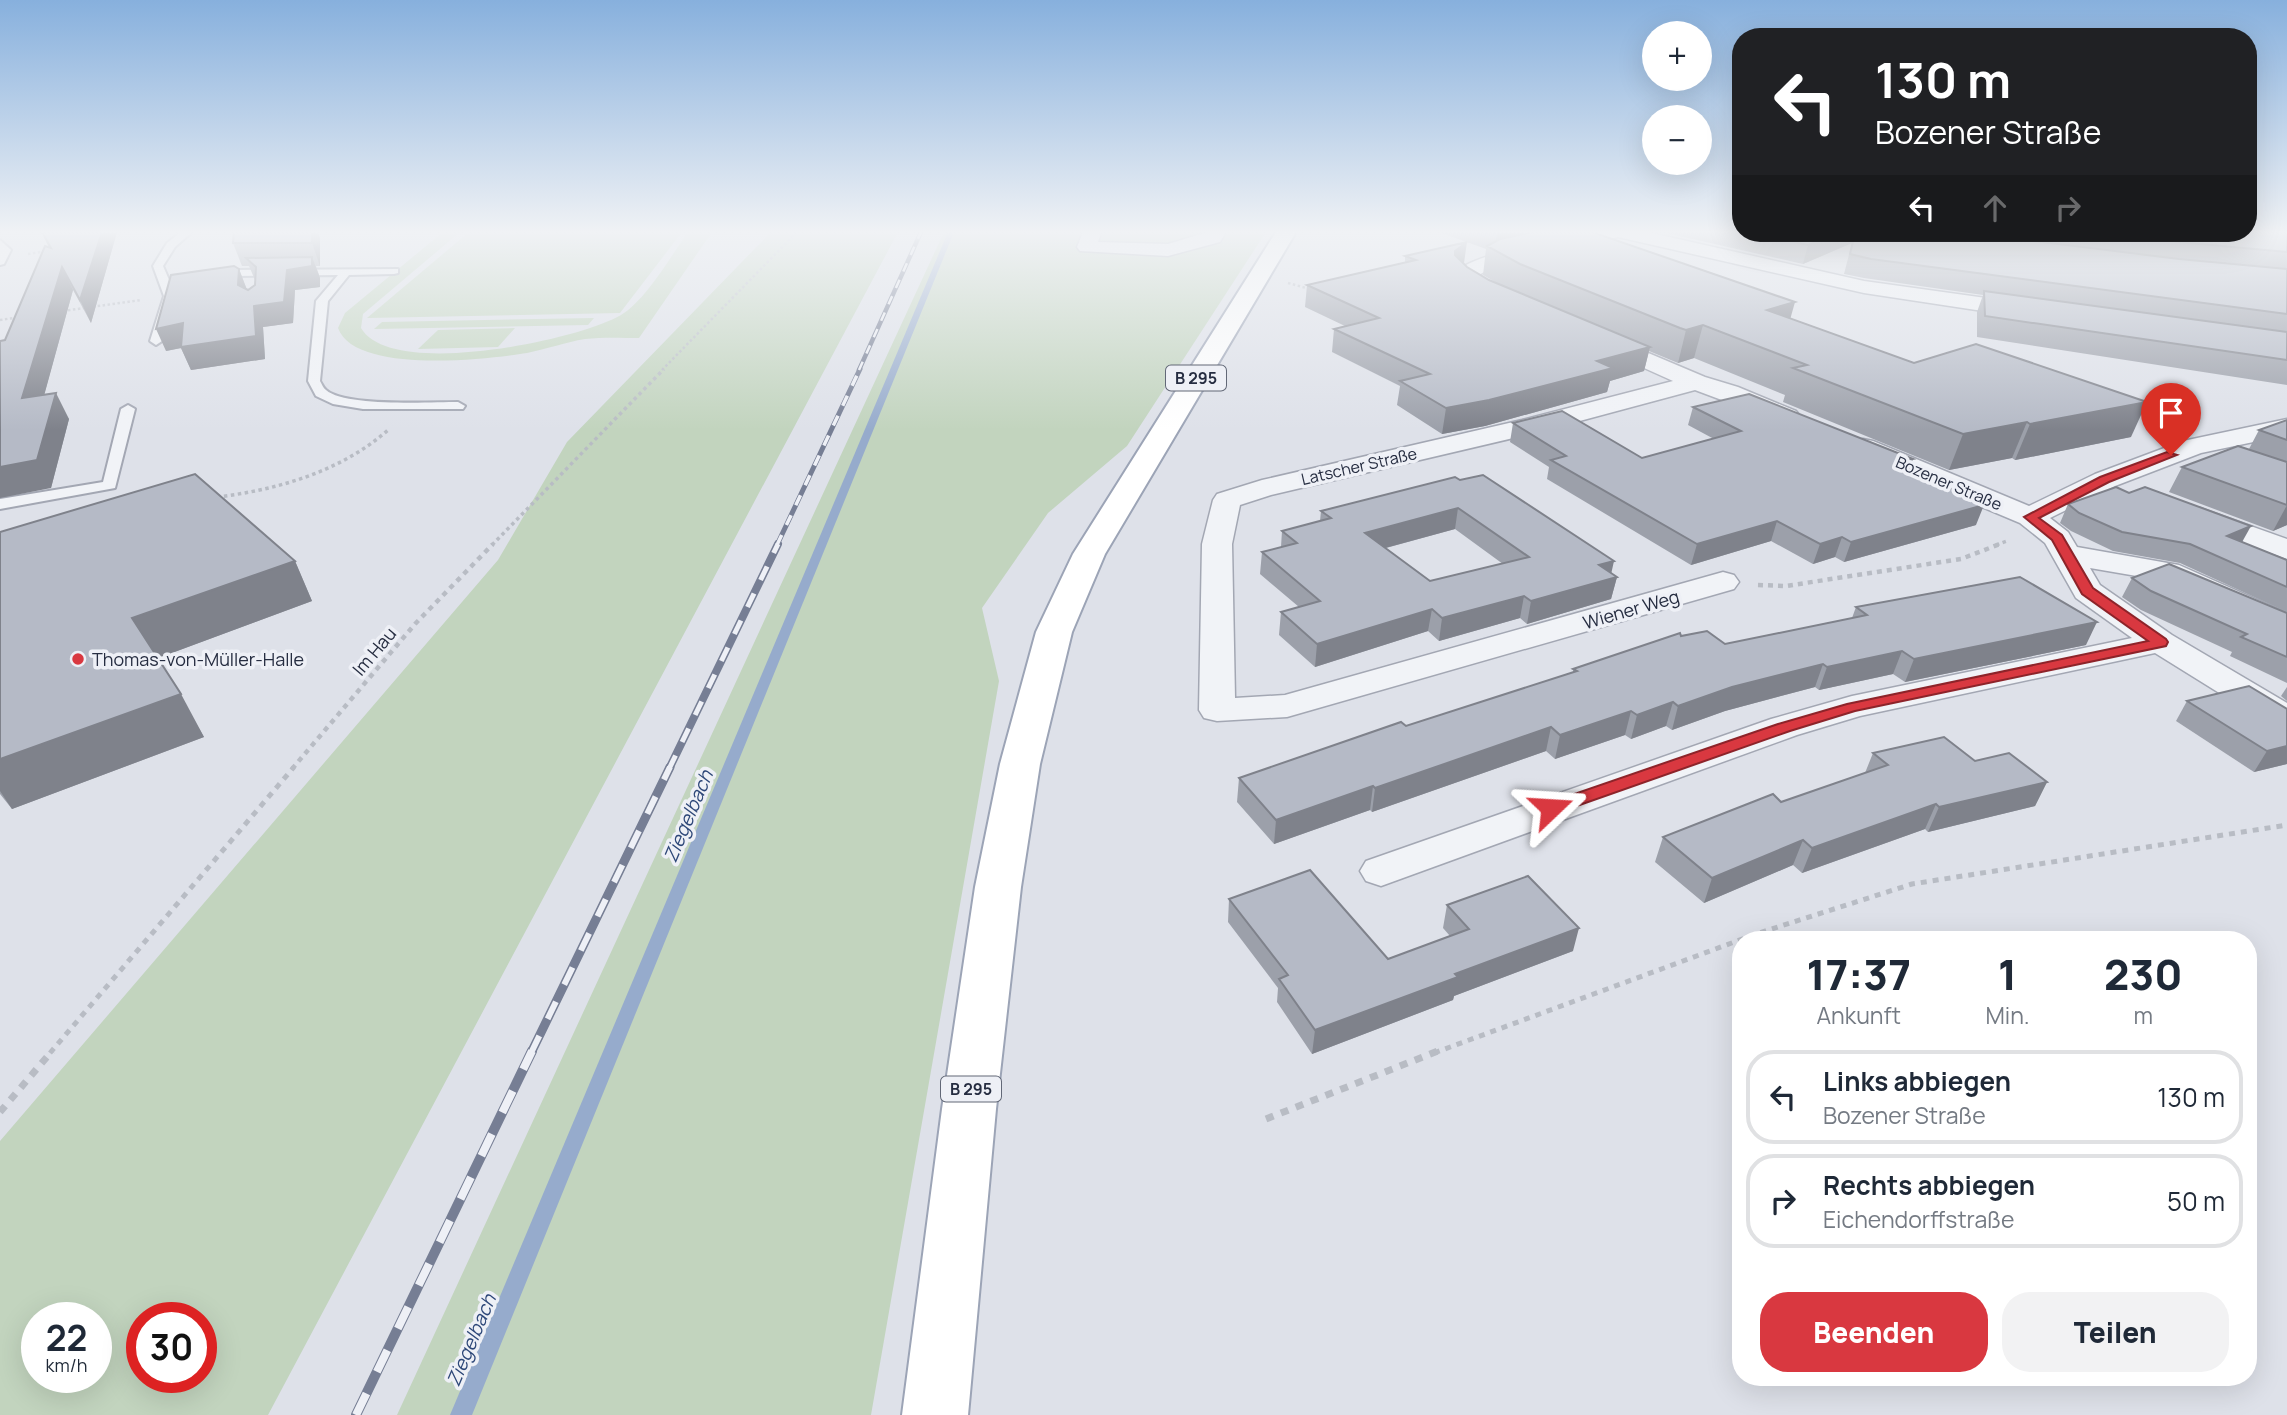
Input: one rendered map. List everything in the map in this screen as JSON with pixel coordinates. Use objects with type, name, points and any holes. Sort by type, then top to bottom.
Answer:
[{"type":"main road","name":"B 295","points":[[935,1415],[969,1109],[998,887],[1020,764],[1054,632],[1089,554],[1246,298]]},
{"type":"street","points":[[1504,298],[1517,304]]},
{"type":"street","points":[[1942,298],[2054,314]]},
{"type":"street","points":[[1573,328],[1696,382],[1729,391],[1805,423]]},
{"type":"street","name":"Latscher Straße","points":[[1217,710],[1217,544],[1227,500],[1262,489],[1526,427],[1696,382]]},
{"type":"street","points":[[2287,427],[2193,447],[2105,480],[2038,522],[2057,538],[2087,591],[2161,642],[2287,719]]},
{"type":"street","name":"Bozener Straße","points":[[1842,439],[2038,522]]},
{"type":"street","points":[[2193,447],[2240,464]]},
{"type":"street","points":[[2105,480],[2287,550]]},
{"type":"street","points":[[2065,554],[2168,572],[2287,625]]},
{"type":"street","name":"Wiener Weg","points":[[1217,710],[1287,706],[1723,582]]},
{"type":"street","points":[[1381,871],[1624,782],[1852,707],[2161,642]]},
{"type":"lane","points":[[156,341],[169,298]]},
{"type":"lane","points":[[324,298],[314,381],[321,393],[338,401],[363,405],[458,407]]},
{"type":"lane","points":[[0,504],[110,485],[128,409]]},
{"type":"path","points":[[52,313],[156,298]]},
{"type":"path","name":"Im Hau","points":[[0,1112],[415,624],[733,298]]},
{"type":"path","points":[[0,320],[26,316]]},
{"type":"path","points":[[215,497],[266,488],[339,464],[384,435],[410,405]]},
{"type":"path","points":[[1723,582],[1786,586],[1961,559],[2038,522]]},
{"type":"path","points":[[1765,931],[1912,884],[2287,825]]},
{"type":"path","points":[[1266,1119],[1369,1077],[1732,943]]},
{"type":"green space","points":[[363,298],[382,298],[363,314],[361,328],[379,343],[408,351],[445,353],[528,344],[567,335],[621,315],[641,298],[667,298],[639,338],[585,339],[527,353],[455,360],[395,358],[369,353],[349,343],[338,328],[345,313]]},
{"type":"green space","points":[[391,298],[631,298],[620,313],[367,318]]},
{"type":"green space","points":[[707,298],[863,298],[268,1415],[0,1415],[0,1141],[498,560],[567,442]]},
{"type":"green space","points":[[913,298],[1223,298],[1127,446],[1048,513],[982,608],[999,681],[871,1415],[397,1415]]},
{"type":"green space","points":[[594,318],[588,325],[374,329],[382,322]]},
{"type":"green space","points":[[515,328],[498,347],[418,349],[438,330]]},
{"type":"building","points":[[23,298],[53,298],[22,398],[56,393],[37,460],[0,467],[0,341],[5,340]]},
{"type":"building","points":[[165,298],[284,298],[284,302],[254,306],[256,336],[181,347],[183,323],[156,329]]},
{"type":"building","points":[[1335,298],[1532,298],[1650,347],[1597,361],[1613,368],[1489,400],[1446,408],[1400,381],[1430,374],[1334,329],[1379,318]]},
{"type":"building","points":[[1605,298],[1783,298],[1795,302],[1767,310],[1914,363],[1976,344],[2147,402],[1963,434],[1793,368],[1807,365],[1703,325],[1686,330]]},
{"type":"building","points":[[1984,298],[2036,298],[2287,332],[2287,360],[1985,316]]},
{"type":"building","points":[[2166,298],[2287,298],[2287,314]]},
{"type":"building","points":[[1749,394],[1913,459],[1897,462],[1984,505],[1851,542],[1842,537],[1820,544],[1777,521],[1697,544],[1551,460],[1566,456],[1513,423],[1562,411],[1642,458],[1741,431],[1693,407]]},
{"type":"building","points":[[2287,420],[2287,440],[2259,430]]},
{"type":"building","points":[[2238,446],[2287,462],[2287,505],[2182,467]]},
{"type":"building","points":[[195,474],[295,561],[132,618],[181,694],[0,759],[0,532]]},
{"type":"building","points":[[1483,475],[1614,561],[1599,565],[1617,577],[1531,601],[1524,596],[1442,618],[1432,609],[1317,644],[1281,612],[1320,601],[1262,552],[1297,543],[1282,531],[1331,518],[1321,511],[1455,477],[1460,480]],"holes":[[[1458,508],[1529,557],[1430,581],[1365,533]]]},
{"type":"building","points":[[2116,487],[2129,493],[2145,487],[2251,526],[2227,536],[2287,560],[2287,587],[2190,544],[2122,532],[2079,513],[2068,504]]},
{"type":"building","points":[[2169,564],[2287,613],[2287,657],[2241,637],[2247,634],[2151,591],[2132,578]]},
{"type":"building","points":[[2020,577],[2097,622],[1914,659],[1902,651],[1827,667],[1823,664],[1732,687],[1678,706],[1673,702],[1637,715],[1631,711],[1560,735],[1551,727],[1276,820],[1239,778],[1401,722],[1406,726],[1577,671],[1573,669],[1680,633],[1681,636],[1707,631],[1725,644],[1867,615],[1856,607]]},
{"type":"building","points":[[2249,686],[2287,709],[2287,746],[2267,751],[2187,701]]},
{"type":"building","points":[[1944,737],[1975,761],[2009,753],[2047,782],[1939,807],[1936,804],[1812,848],[1803,840],[1712,878],[1663,837],[1773,794],[1781,802],[1888,765],[1873,753]]},
{"type":"building","points":[[1310,870],[1388,959],[1469,929],[1447,905],[1528,876],[1579,928],[1315,1030],[1279,979],[1288,975],[1229,899]]},
{"type":"waterway","name":"Ziegelbach","points":[[461,1415],[924,298]]},
{"type":"railway","points":[[859,370],[891,298]]},
{"type":"railway","points":[[777,545],[860,369]]},
{"type":"railway","points":[[669,769],[778,544]]},
{"type":"railway","points":[[531,1053],[670,767]]},
{"type":"railway","points":[[356,1415],[532,1051]]},
{"type":"place","name":"Thomas-von-Müller-Halle","points":[[78,659]]},
{"type":"route","points":[[1551,808],[1784,727],[1852,707],[2161,642],[2087,591],[2057,538],[2031,517],[2105,480],[2171,455]]}]
